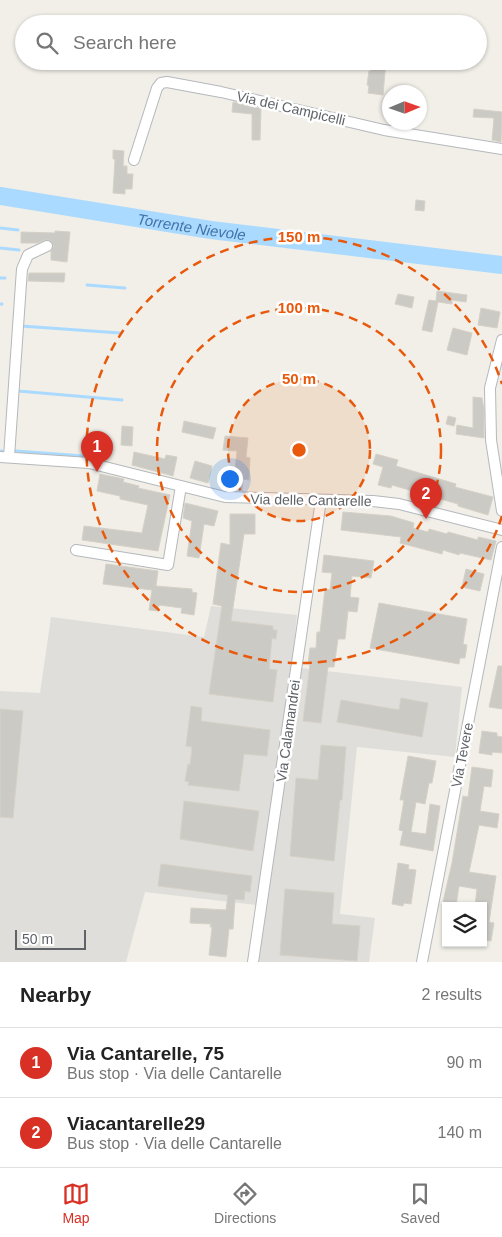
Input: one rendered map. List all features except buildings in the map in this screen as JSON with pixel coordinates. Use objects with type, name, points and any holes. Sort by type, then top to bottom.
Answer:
[{"type":"street","name":"Via dei Campicelli","points":[[134,160],[157,88],[161,83],[167,82],[221,92],[384,130],[502,149]]},
{"type":"street","points":[[5,457],[22,269],[28,255],[47,246]]},
{"type":"street","points":[[502,340],[490,388],[491,440],[502,511]]},
{"type":"street","name":"Via delle Cantarelle","points":[[5,457],[89,463],[225,498],[373,501],[399,504],[502,530]]},
{"type":"street","points":[[76,550],[168,566],[181,486]]},
{"type":"street","name":"Via Calamandrei","points":[[253,962],[321,500]]},
{"type":"street","name":"Via Tevere","points":[[422,962],[502,547]]},
{"type":"shaded area","points":[[211,606],[297,615],[292,667],[462,687],[455,757],[357,747],[340,914],[375,918],[369,962],[247,962],[256,905],[145,892],[126,962],[0,962],[0,691],[40,693],[51,617],[204,637]]},
{"type":"waterway","name":"Torrente Nievole","points":[[0,196],[211,230],[502,265]]},
{"type":"waterway","points":[[0,228],[18,230]]},
{"type":"waterway","points":[[0,248],[19,250]]},
{"type":"waterway","points":[[0,278],[5,278]]},
{"type":"waterway","points":[[87,285],[125,288]]},
{"type":"waterway","points":[[21,326],[120,333]]},
{"type":"waterway","points":[[18,391],[122,400]]},
{"type":"waterway","points":[[16,451],[97,457]]},
{"type":"place","name":"Via Cantarelle, 75","points":[[97,472]]},
{"type":"place","name":"Viacantarelle29","points":[[426,519]]}]
